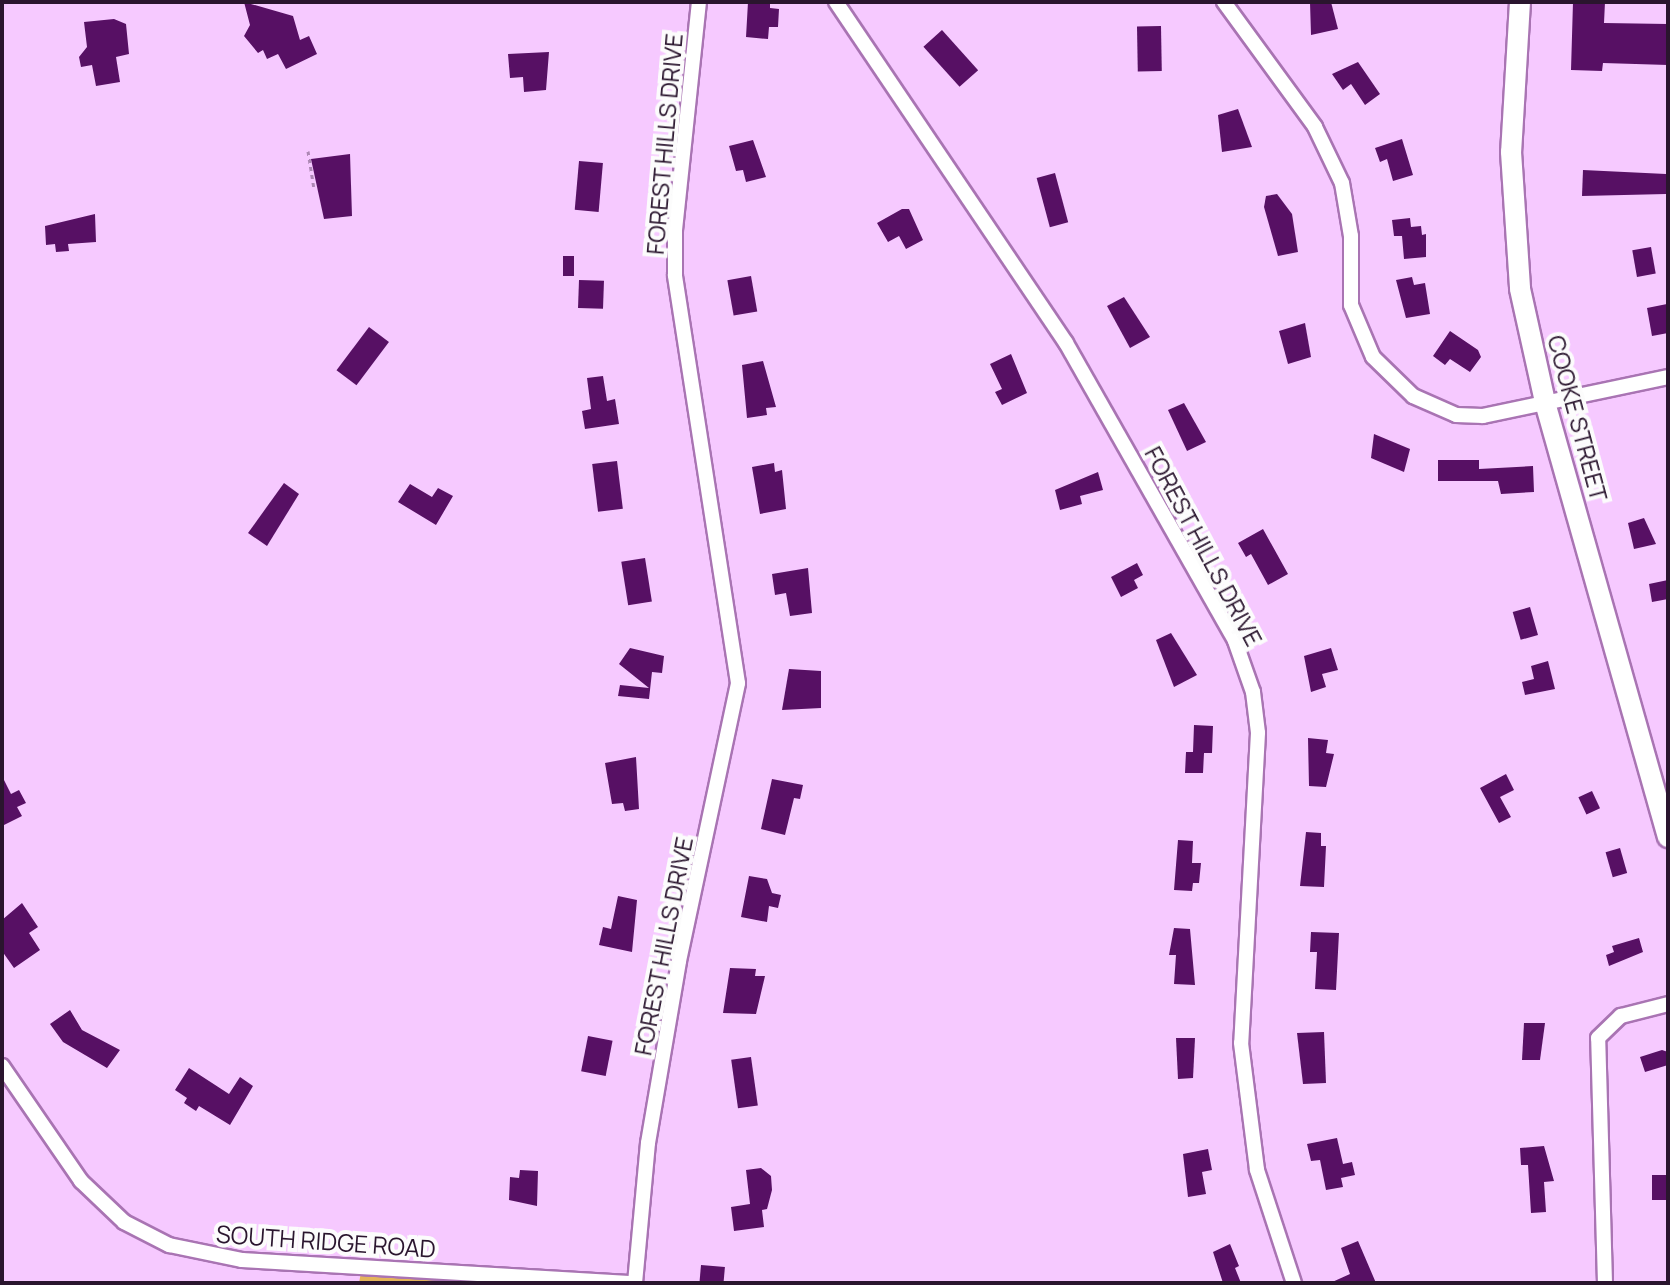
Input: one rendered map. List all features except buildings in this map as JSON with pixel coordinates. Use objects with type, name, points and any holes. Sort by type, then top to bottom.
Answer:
[{"type":"main road","name":"COOKE STREET","points":[[1520,2],[1512,217],[1520,289],[1546,406],[1668,837]]},
{"type":"street","name":"FOREST HILLS DRIVE","points":[[634,1283],[648,1143],[666,1037],[738,683],[675,275],[675,230],[699,2]]},
{"type":"street","name":"FOREST HILLS DRIVE","points":[[836,2],[1066,343],[1235,641],[1253,692],[1258,733],[1241,1043],[1257,1170],[1294,1283]]},
{"type":"street","points":[[1224,2],[1315,127],[1342,183],[1351,236],[1351,305],[1373,357],[1413,396],[1456,415],[1546,406],[1668,377]]},
{"type":"street","points":[[1605,1283],[1598,1038],[1621,1016],[1668,1004]]},
{"type":"street","name":"SOUTH RIDGE ROAD","points":[[2,1066],[81,1181],[124,1222],[169,1245],[242,1260],[634,1283]]},
{"type":"path","points":[[308,151],[314,187]]},
{"type":"shaded area","points":[[362,1267],[633,1283],[359,1283]]}]
